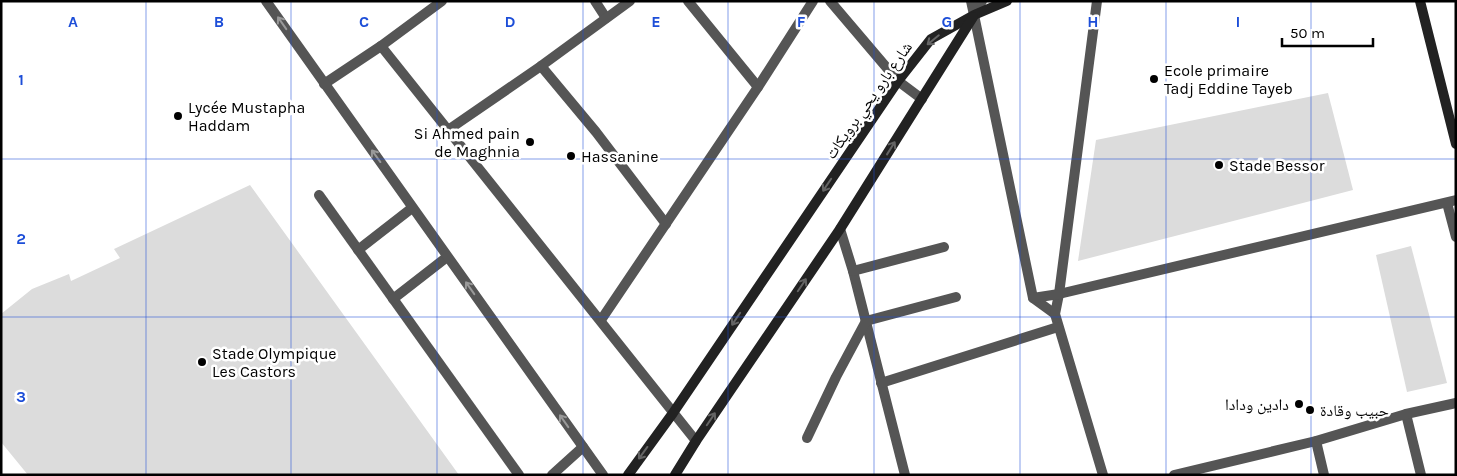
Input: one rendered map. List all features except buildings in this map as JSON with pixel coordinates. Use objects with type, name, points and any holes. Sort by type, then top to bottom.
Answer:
[{"type":"main road","name":"شارع بارو يحي برويكات","points":[[628,475],[673,413],[898,81],[931,39],[974,15],[1007,1]]},
{"type":"main road","points":[[1420,1],[1455,138]]},
{"type":"main road","points":[[675,475],[840,229],[974,15]]},
{"type":"street","points":[[266,1],[603,475]]},
{"type":"street","points":[[324,84],[381,46],[442,1]]},
{"type":"street","points":[[595,1],[606,18]]},
{"type":"street","points":[[448,130],[541,66],[630,1]]},
{"type":"street","points":[[688,1],[758,87]]},
{"type":"street","points":[[601,320],[758,87],[813,1]]},
{"type":"street","points":[[830,1],[898,81],[922,99]]},
{"type":"street","points":[[971,1],[1033,298],[1055,314]]},
{"type":"street","points":[[974,15],[982,1]]},
{"type":"street","points":[[1097,1],[1055,314],[1103,475]]},
{"type":"street","points":[[381,46],[696,441]]},
{"type":"street","points":[[541,66],[596,132],[666,224]]},
{"type":"street","points":[[319,195],[519,475]]},
{"type":"street","points":[[1033,298],[1059,294],[1451,202],[1456,237]]},
{"type":"street","points":[[358,250],[412,208]]},
{"type":"street","points":[[840,229],[853,271],[905,475]]},
{"type":"street","points":[[853,271],[944,247]]},
{"type":"street","points":[[393,299],[447,257]]},
{"type":"street","points":[[807,438],[836,377],[866,321],[956,297]]},
{"type":"street","points":[[881,382],[1058,327]]},
{"type":"street","points":[[1174,475],[1316,441],[1406,414],[1456,403]]},
{"type":"street","points":[[1406,414],[1421,475]]},
{"type":"street","points":[[1316,441],[1324,475]]},
{"type":"street","points":[[552,475],[583,447]]},
{"type":"shaded area","name":"Stade Bessor","points":[[1328,93],[1353,190],[1078,261],[1096,140]]},
{"type":"shaded area","name":"Stade Olympique Les Castors","points":[[250,185],[459,475],[28,475],[1,442],[1,314],[32,289],[69,274],[71,281],[120,258],[114,249]]},
{"type":"shaded area","points":[[1411,246],[1447,383],[1407,392],[1376,255]]},
{"type":"place","name":"Ecole primaire Tadj Eddine Tayeb","points":[[1154,79]]},
{"type":"place","name":"Lycée Mustapha Haddam","points":[[178,116]]},
{"type":"place","name":"Si Ahmed pain de Maghnia","points":[[530,142]]},
{"type":"place","name":"Hassanine","points":[[571,156]]},
{"type":"place","name":"Stade Bessor","points":[[1219,165]]},
{"type":"place","name":"Stade Olympique Les Castors","points":[[202,362]]},
{"type":"place","name":"دادين ودادا","points":[[1299,404]]},
{"type":"place","name":"حبيب وقادة","points":[[1310,410]]}]
